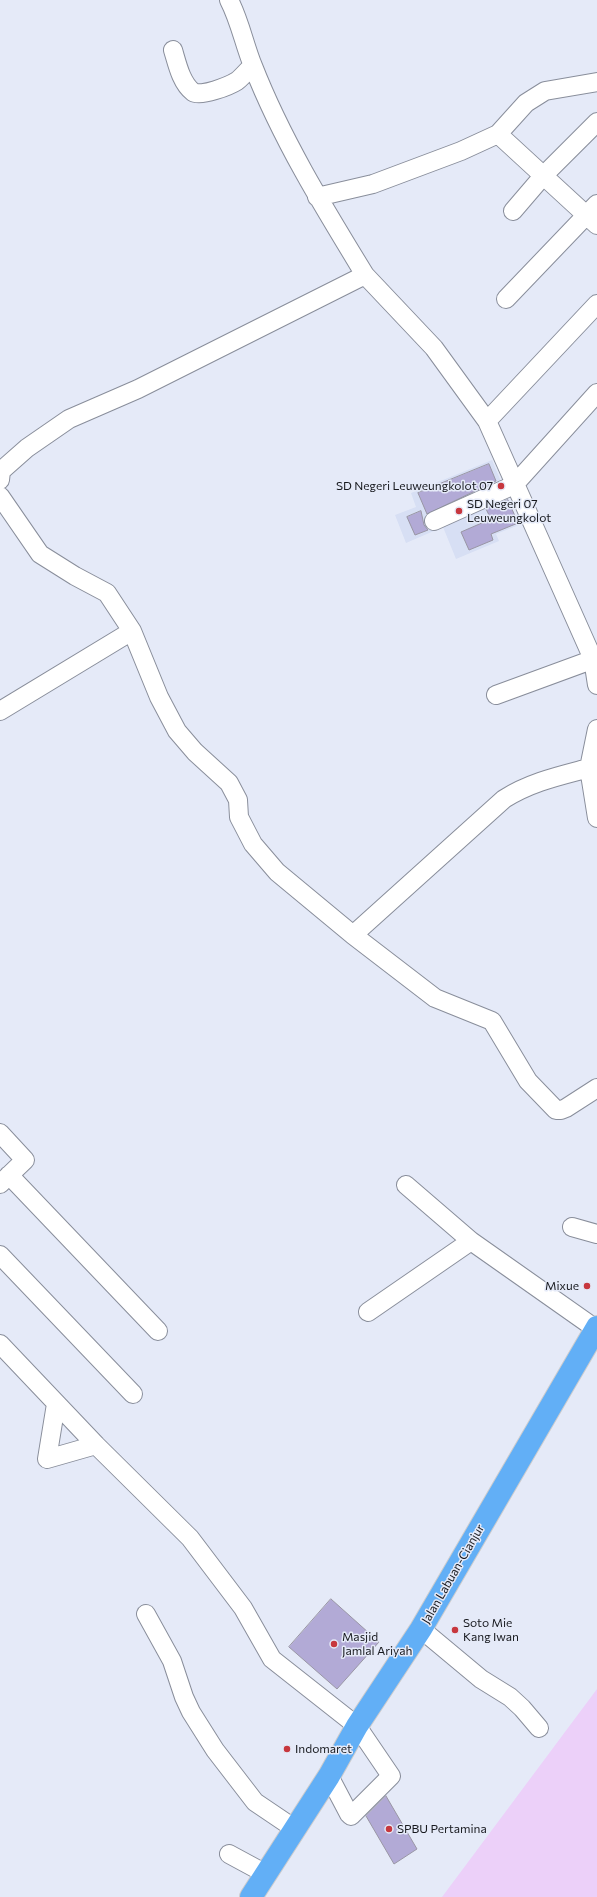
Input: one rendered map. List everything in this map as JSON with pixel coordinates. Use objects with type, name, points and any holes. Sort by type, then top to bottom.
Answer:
[{"type":"highway","name":"Jalan Labuan-Cianjur","points":[[251,1897],[329,1776],[357,1726],[421,1629],[596,1328]]},
{"type":"street","points":[[230,0],[252,66],[282,130],[317,197],[365,275],[434,348],[487,421],[514,485],[595,658],[597,685]]},
{"type":"street","points":[[173,50],[186,85],[194,93],[202,94],[211,92],[236,82],[252,66]]},
{"type":"street","points":[[317,197],[373,184],[461,151],[498,134],[526,103],[545,91],[597,82]]},
{"type":"street","points":[[513,211],[543,176],[597,122]]},
{"type":"street","points":[[498,134],[543,176],[594,215],[506,299]]},
{"type":"street","points":[[0,474],[27,448],[69,418],[138,389],[365,275]]},
{"type":"street","points":[[487,421],[597,304]]},
{"type":"street","points":[[434,521],[514,485],[597,392]]},
{"type":"street","points":[[0,496],[40,554],[75,576],[107,593],[132,631],[159,697],[177,731],[195,752],[229,783],[238,800],[239,817],[254,844],[277,872],[353,935],[435,998],[492,1021],[528,1081],[556,1110],[566,1108],[597,1088]]},
{"type":"street","points":[[0,711],[132,631]]},
{"type":"street","points":[[496,695],[595,658]]},
{"type":"street","points":[[597,729],[589,768],[597,818]]},
{"type":"street","points":[[353,935],[504,799],[520,789],[544,780],[589,768]]},
{"type":"street","points":[[0,1133],[25,1160],[5,1179],[158,1331]]},
{"type":"street","points":[[406,1185],[471,1241],[596,1328]]},
{"type":"street","points":[[572,1227],[597,1234]]},
{"type":"street","points":[[368,1312],[471,1241]]},
{"type":"street","points":[[0,1255],[133,1394]]},
{"type":"street","points":[[0,1344],[96,1446],[190,1538],[243,1608],[272,1659],[357,1726],[390,1774],[390,1778],[351,1816],[329,1776]]},
{"type":"street","points":[[56,1404],[47,1459],[96,1446]]},
{"type":"street","points":[[146,1614],[172,1661],[191,1712],[215,1750],[255,1802],[295,1829]]},
{"type":"street","points":[[421,1629],[481,1679],[510,1697],[522,1708],[539,1728]]},
{"type":"street","points":[[229,1854],[266,1874]]},
{"type":"shaded area","name":"SD Negeri 07 Leuweungkolot","points":[[492,460],[519,525],[496,534],[499,541],[456,559],[443,527],[406,543],[395,515],[416,507],[411,493]]},
{"type":"shaded area","points":[[597,1689],[597,1897],[442,1897]]},
{"type":"building","points":[[489,464],[496,481],[427,514],[418,493]]},
{"type":"building","points":[[508,500],[518,523],[491,534],[493,540],[469,550],[461,532],[491,519],[486,509]]},
{"type":"building","points":[[421,511],[424,525],[428,530],[415,535],[407,517]]},
{"type":"building","name":"Masjid Jamlal Ariyah","points":[[331,1599],[379,1642],[337,1689],[289,1647]]},
{"type":"building","name":"SPBU Pertamina","points":[[386,1796],[417,1849],[394,1864],[366,1816]]},
{"type":"place","name":"SD Negeri Leuweungkolot 07","points":[[501,486]]},
{"type":"place","name":"SD Negeri 07 Leuweungkolot","points":[[459,511]]},
{"type":"place","name":"Mixue","points":[[587,1286]]},
{"type":"place","name":"Soto Mie Kang Iwan","points":[[455,1630]]},
{"type":"place","name":"Masjid Jamlal Ariyah","points":[[334,1644]]},
{"type":"place","name":"Indomaret","points":[[287,1749]]},
{"type":"place","name":"SPBU Pertamina","points":[[389,1829]]}]
